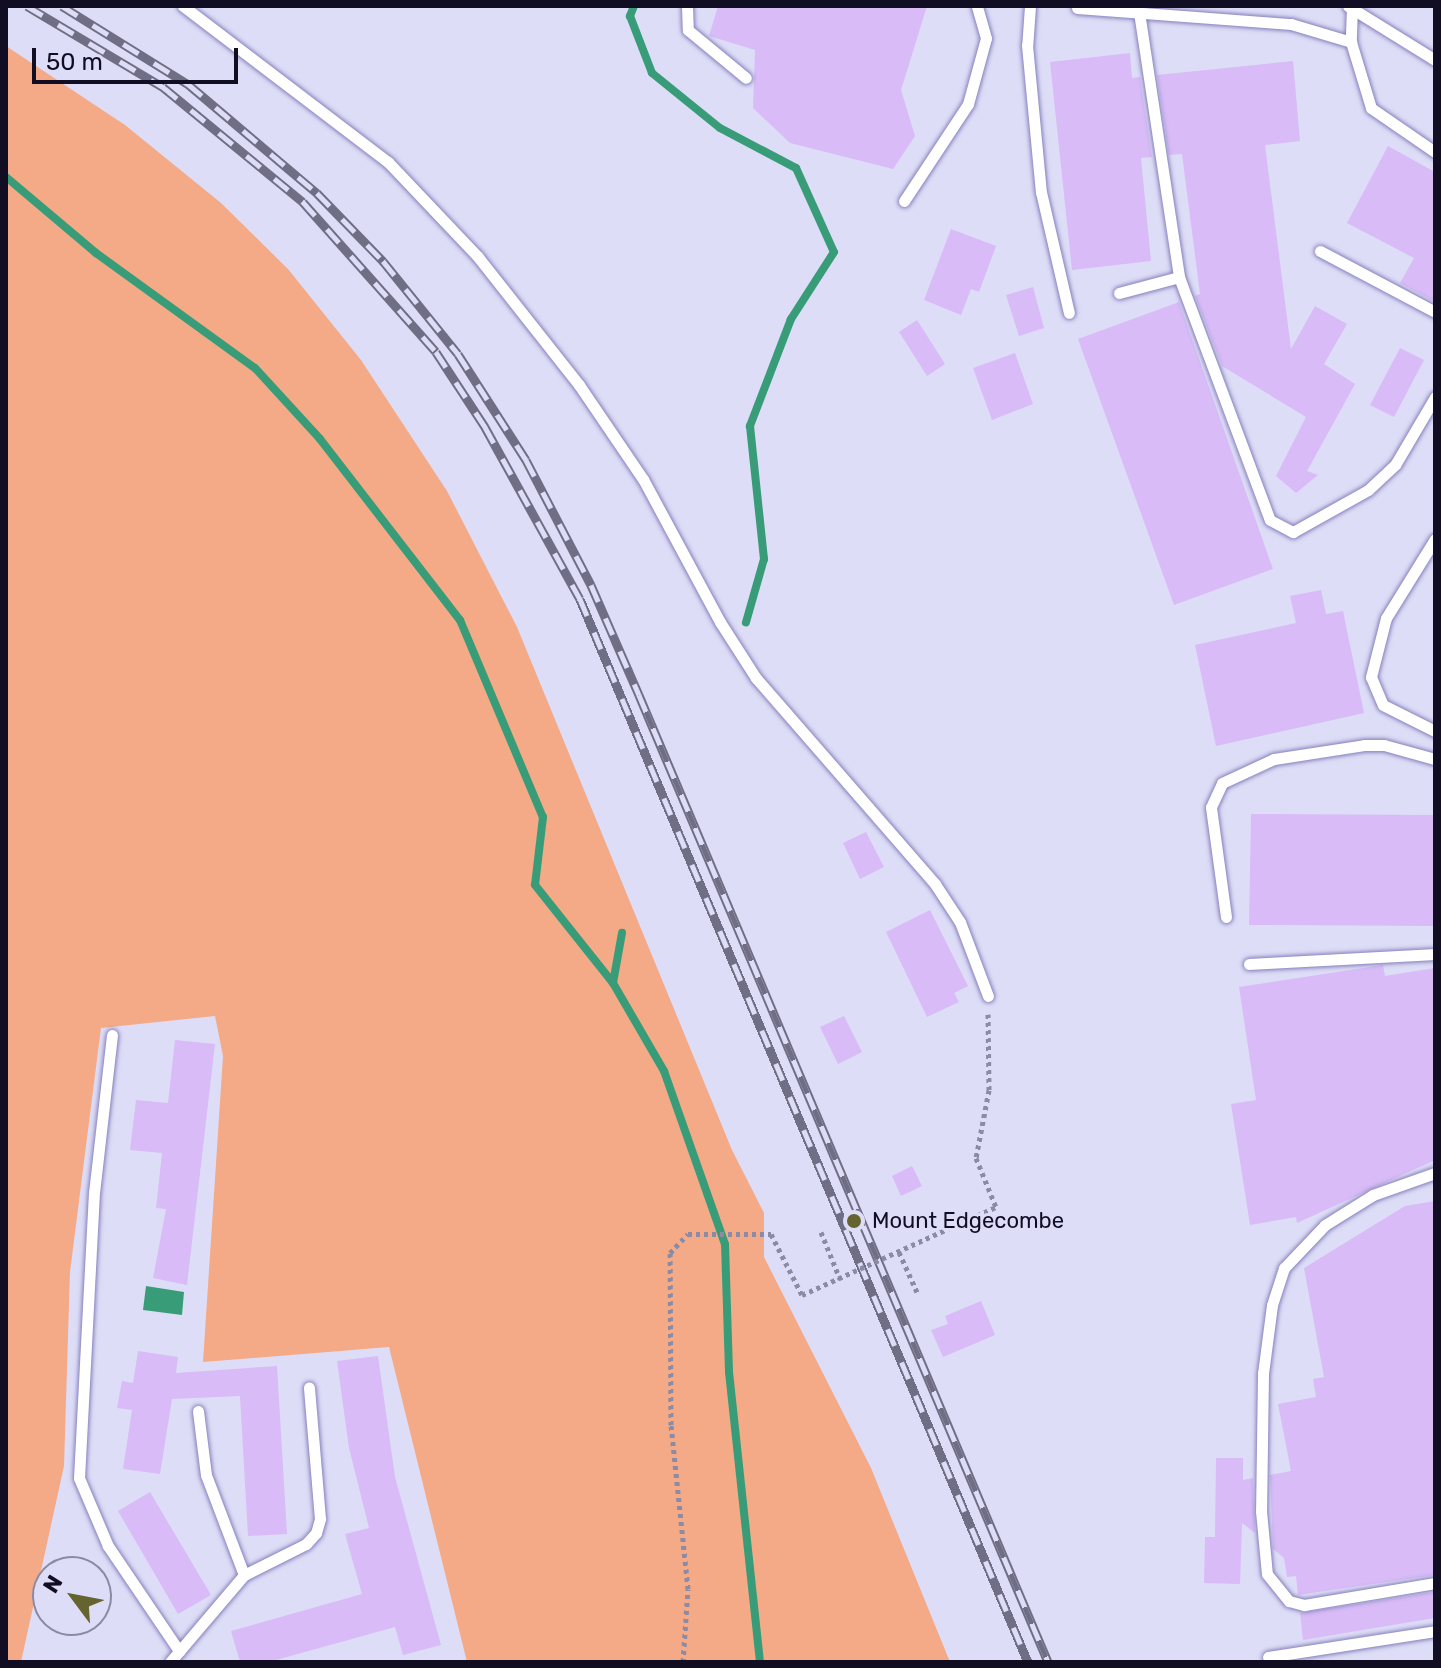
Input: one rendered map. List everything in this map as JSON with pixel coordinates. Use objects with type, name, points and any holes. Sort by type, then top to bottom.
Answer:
[{"type":"lane","points":[[183,6],[388,162],[478,257],[579,385],[643,479],[720,622],[756,678],[935,884],[960,922],[988,996]]},
{"type":"lane","points":[[687,6],[688,30],[746,78]]},
{"type":"lane","points":[[904,201],[968,104],[986,38],[977,6]]},
{"type":"lane","points":[[1030,6],[1027,45],[1041,192],[1069,313]]},
{"type":"lane","points":[[1351,7],[1351,42],[1371,108],[1435,152]]},
{"type":"lane","points":[[1351,7],[1435,60]]},
{"type":"lane","points":[[1077,8],[1291,24],[1351,42]]},
{"type":"lane","points":[[1139,12],[1179,277],[1264,508],[1282,530],[1305,527],[1383,478],[1435,397]]},
{"type":"lane","points":[[1320,251],[1435,312]]},
{"type":"lane","points":[[1119,293],[1179,277]]},
{"type":"lane","points":[[1435,539],[1386,618],[1371,677],[1383,705],[1435,731]]},
{"type":"lane","points":[[1226,917],[1211,807],[1222,783],[1274,759],[1364,745],[1384,745],[1435,759]]},
{"type":"lane","points":[[1249,964],[1435,954]]},
{"type":"lane","points":[[112,1035],[94,1192],[79,1478],[108,1546],[179,1651]]},
{"type":"lane","points":[[1435,1173],[1373,1195],[1325,1225],[1284,1268],[1272,1305],[1263,1373],[1261,1511],[1267,1574],[1289,1601],[1304,1605],[1435,1583]]},
{"type":"lane","points":[[170,1662],[244,1575],[306,1544],[316,1533],[320,1519],[309,1387]]},
{"type":"lane","points":[[198,1411],[206,1475],[244,1575]]},
{"type":"lane","points":[[1268,1657],[1435,1631]]},
{"type":"path","points":[[683,1662],[688,1589],[671,1425],[670,1253],[688,1234],[771,1234],[802,1295],[996,1207],[976,1158],[989,1090],[988,996]]},
{"type":"path","points":[[821,1232],[840,1279]]},
{"type":"path","points":[[899,1252],[917,1292]]},
{"type":"shaded area","points":[[6,46],[125,125],[221,203],[288,269],[361,360],[447,491],[517,627],[732,1150],[764,1213],[764,1257],[871,1468],[950,1662],[467,1662],[389,1347],[203,1362],[223,1056],[215,1016],[101,1028],[70,1272],[64,1466],[44,1556],[32,1556],[32,1612],[21,1662],[6,1662]]},
{"type":"shaded area","points":[[146,1286],[184,1292],[182,1315],[143,1310]]},
{"type":"building","points":[[718,6],[927,6],[901,90],[915,136],[893,169],[790,143],[753,108],[755,50],[709,36]]},
{"type":"building","points":[[1130,53],[1132,78],[1140,77],[1152,157],[1141,158],[1151,261],[1072,270],[1050,62]]},
{"type":"building","points":[[1293,61],[1300,141],[1265,145],[1291,349],[1315,306],[1347,324],[1324,364],[1355,384],[1307,471],[1318,475],[1296,493],[1276,476],[1306,417],[1222,366],[1195,296],[1200,294],[1182,154],[1169,155],[1157,75]]},
{"type":"building","points":[[1388,146],[1435,172],[1435,302],[1400,283],[1414,258],[1347,223]]},
{"type":"building","points":[[951,229],[996,246],[979,292],[971,289],[961,315],[924,300]]},
{"type":"building","points":[[1033,287],[1044,328],[1019,336],[1006,295]]},
{"type":"building","points":[[1179,302],[1273,569],[1174,605],[1078,339]]},
{"type":"building","points":[[917,320],[945,364],[927,376],[899,332]]},
{"type":"building","points":[[1400,348],[1424,360],[1394,417],[1370,405]]},
{"type":"building","points":[[1015,353],[1033,404],[992,420],[973,368]]},
{"type":"building","points":[[1321,590],[1326,614],[1343,611],[1364,713],[1216,746],[1195,645],[1296,623],[1290,596]]},
{"type":"building","points":[[1251,814],[1435,815],[1435,926],[1249,925]]},
{"type":"building","points":[[866,832],[884,867],[860,879],[843,843]]},
{"type":"building","points":[[930,910],[968,986],[954,993],[959,1002],[927,1017],[886,932]]},
{"type":"building","points":[[1383,965],[1385,976],[1435,968],[1435,1160],[1297,1223],[1296,1217],[1250,1225],[1231,1104],[1256,1100],[1239,987]]},
{"type":"building","points":[[844,1016],[862,1052],[838,1064],[820,1027]]},
{"type":"building","points":[[175,1040],[215,1044],[187,1285],[153,1278],[166,1209],[156,1208],[162,1153],[130,1150],[136,1100],[168,1103]]},
{"type":"building","points":[[912,1166],[922,1186],[901,1196],[892,1176]]},
{"type":"building","points":[[1435,1201],[1435,1575],[1298,1595],[1296,1576],[1287,1577],[1284,1558],[1273,1549],[1270,1475],[1291,1471],[1278,1404],[1316,1397],[1313,1379],[1324,1377],[1304,1268],[1405,1206]]},
{"type":"building","points":[[981,1301],[995,1335],[943,1357],[931,1330],[948,1324],[945,1316]]},
{"type":"building","points":[[138,1351],[178,1357],[176,1373],[277,1366],[287,1534],[248,1536],[240,1396],[172,1399],[160,1474],[123,1469],[132,1410],[117,1408],[122,1381],[133,1383]]},
{"type":"building","points":[[378,1356],[395,1477],[441,1645],[403,1655],[395,1627],[269,1662],[240,1662],[231,1631],[362,1594],[345,1534],[369,1528],[349,1448],[337,1361]]},
{"type":"building","points":[[1216,1458],[1243,1458],[1243,1480],[1253,1478],[1255,1533],[1242,1523],[1240,1584],[1204,1583],[1205,1537],[1215,1537]]},
{"type":"building","points":[[150,1492],[211,1595],[178,1614],[118,1511]]},
{"type":"building","points":[[1435,1592],[1435,1618],[1303,1640],[1300,1613]]},
{"type":"waterway","points":[[634,6],[630,16],[652,73],[720,128],[796,168],[834,252],[791,319],[750,426],[764,559],[746,622]]},
{"type":"waterway","points":[[6,177],[96,253],[255,368],[320,439],[460,620],[543,817],[535,885],[613,983],[664,1071],[725,1244],[729,1372],[760,1662]]},
{"type":"waterway","points":[[613,983],[622,933]]},
{"type":"railway","points":[[27,6],[163,87],[303,202],[436,352],[485,427],[580,599],[1028,1662]]},
{"type":"railway","points":[[62,6],[188,84],[317,193],[383,261],[458,354],[526,460],[591,585],[639,695],[1048,1662]]},
{"type":"place","name":"Mount Edgecombe","points":[[854,1221]]}]
